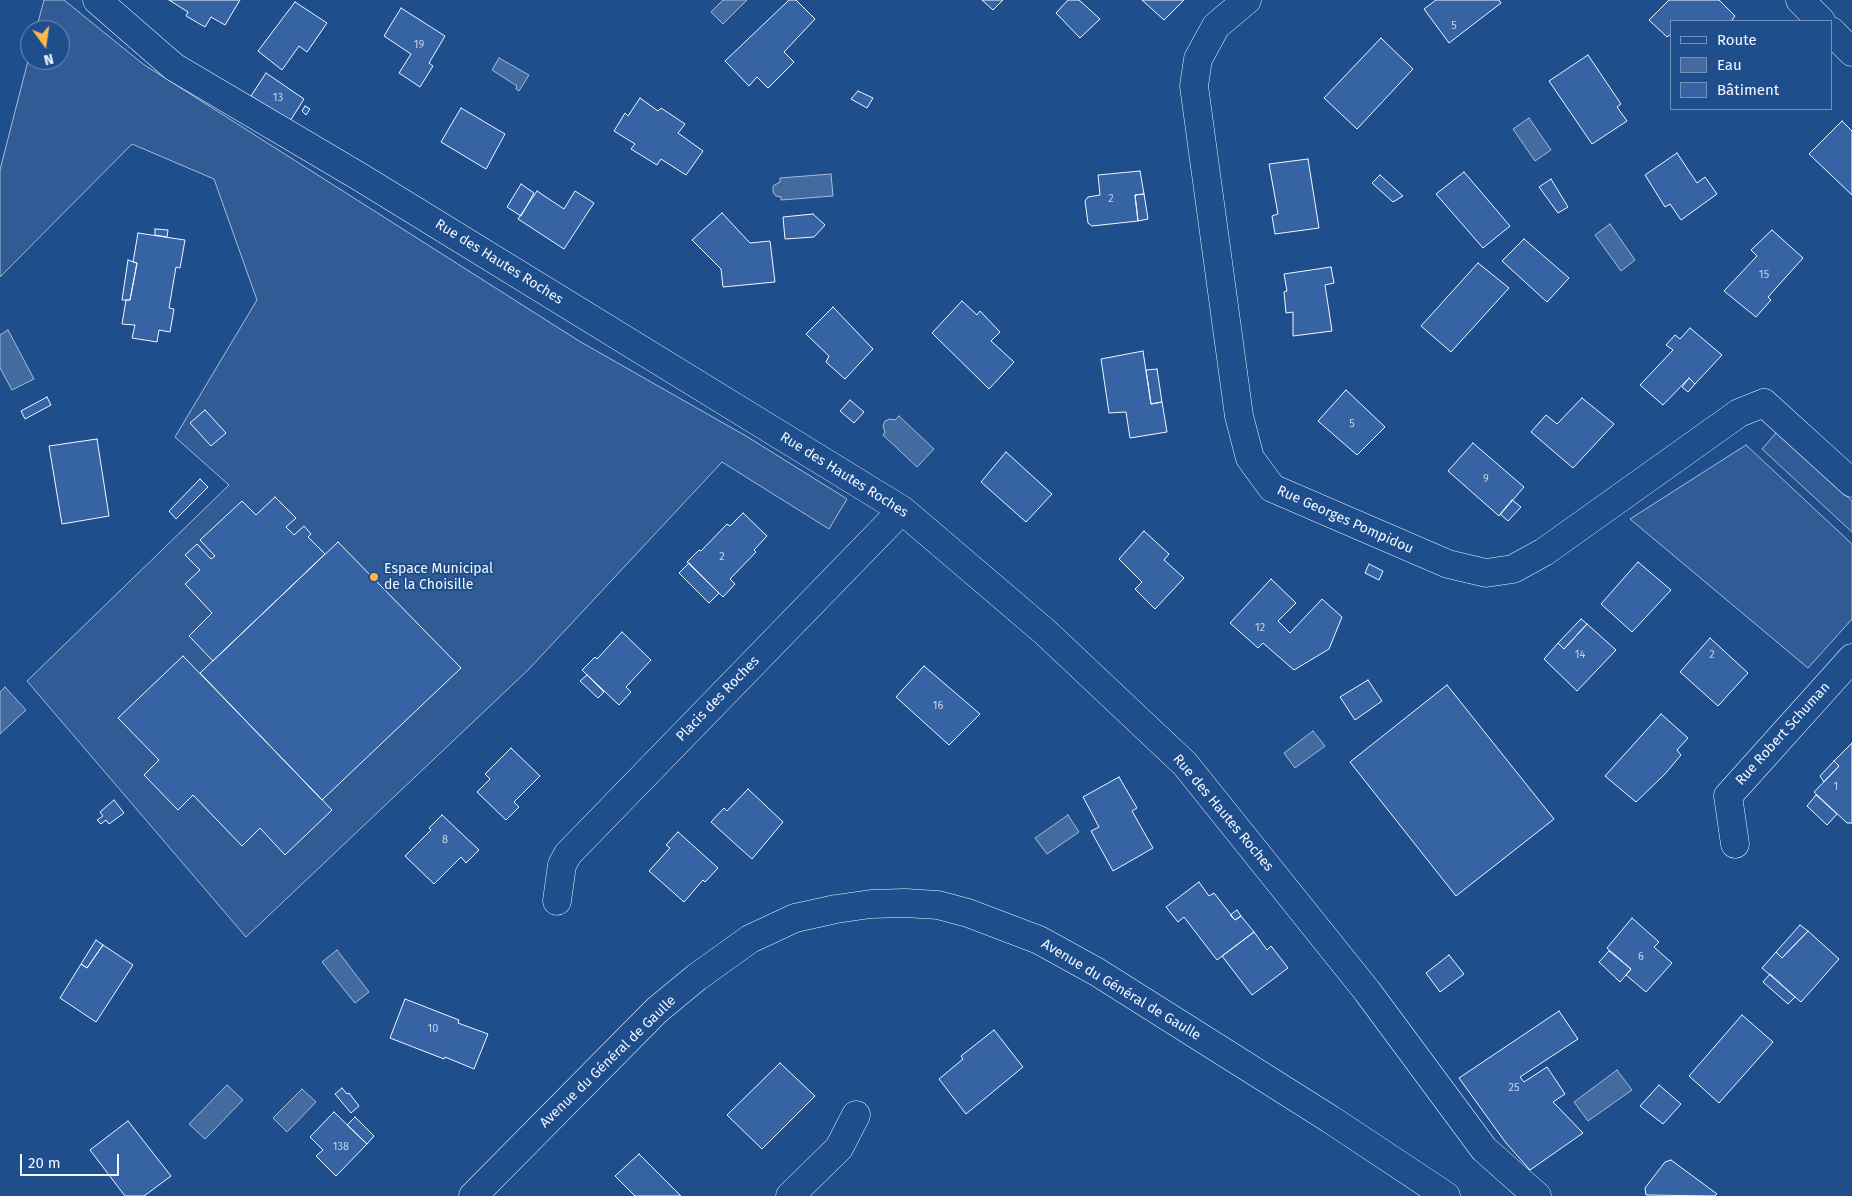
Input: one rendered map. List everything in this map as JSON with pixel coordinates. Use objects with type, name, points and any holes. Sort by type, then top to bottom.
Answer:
[{"type":"street","name":"Rue des Hautes Roches","points":[[97,0],[174,67],[360,177],[902,510],[1045,632],[1185,764],[1367,991],[1484,1149],[1537,1196]]},
{"type":"street","name":"Rue Georges Pompidou","points":[[1247,0],[1216,26],[1198,59],[1194,86],[1239,416],[1250,458],[1272,488],[1448,564],[1486,573],[1513,569],[1544,552],[1739,413],[1764,403],[1852,483]]},
{"type":"street","points":[[1800,0],[1820,20]]},
{"type":"street","name":"Placis des Roches","points":[[557,901],[562,865],[568,854],[902,510]]},
{"type":"street","name":"Rue Robert Schuman","points":[[1736,844],[1728,796],[1852,658]]},
{"type":"street","name":"Avenue du Général de Gaulle","points":[[473,1196],[658,1010],[750,938],[795,918],[871,904],[905,903],[938,905],[968,913],[1039,940],[1097,972],[1314,1108],[1446,1196]]},
{"type":"street","points":[[790,1196],[839,1148],[856,1115]]},
{"type":"shaded area","name":"Espace Municipal de la Choisille","points":[[44,0],[64,0],[143,64],[579,341],[746,436],[847,499],[829,529],[722,462],[529,669],[246,937],[27,681],[229,485],[175,437],[257,300],[214,179],[132,144],[0,277],[0,170],[26,70],[70,70],[70,20],[39,20]]},
{"type":"shaded area","points":[[1777,432],[1852,501],[1852,532],[1762,449]]},
{"type":"shaded area","points":[[1746,445],[1852,544],[1852,619],[1808,668],[1630,519]]},
{"type":"water","points":[[723,0],[747,0],[723,24],[711,12]]},
{"type":"water","points":[[499,58],[529,75],[519,91],[516,89],[517,86],[492,70]]},
{"type":"water","points":[[1529,118],[1551,150],[1535,161],[1513,129]]},
{"type":"water","points":[[831,174],[833,196],[781,200],[781,197],[776,196],[773,192],[773,186],[780,182],[780,178]]},
{"type":"water","points":[[1610,224],[1635,260],[1621,271],[1595,235]]},
{"type":"water","points":[[8,330],[34,379],[12,390],[0,368],[0,335]]},
{"type":"water","points":[[899,416],[934,449],[917,467],[883,435],[885,432],[883,426],[885,421],[895,420]]},
{"type":"water","points":[[5,687],[26,710],[0,734],[0,692]]},
{"type":"water","points":[[1313,731],[1325,746],[1295,768],[1284,753]]},
{"type":"water","points":[[1068,815],[1079,832],[1047,854],[1035,838]]},
{"type":"water","points":[[337,950],[369,992],[355,1003],[322,962]]},
{"type":"water","points":[[1617,1070],[1632,1090],[1588,1121],[1574,1102]]},
{"type":"water","points":[[227,1085],[243,1100],[205,1139],[189,1124]]},
{"type":"water","points":[[302,1089],[316,1102],[287,1132],[273,1118]]},
{"type":"building","points":[[169,0],[240,0],[225,25],[211,17],[205,27],[186,16],[188,12]]},
{"type":"building","points":[[789,0],[796,0],[815,19],[784,52],[794,62],[768,88],[757,77],[749,86],[725,61]]},
{"type":"building","points":[[982,0],[1003,0],[993,10]]},
{"type":"building","points":[[1068,0],[1079,0],[1100,19],[1080,38],[1056,13]]},
{"type":"building","points":[[1142,0],[1184,0],[1164,20]]},
{"type":"building","points":[[1436,0],[1499,0],[1501,3],[1449,43],[1424,9]]},
{"type":"building","points":[[1669,0],[1719,0],[1735,16],[1732,20],[1670,20],[1670,35],[1667,37],[1649,20]]},
{"type":"building","points":[[295,2],[327,23],[307,52],[299,46],[282,70],[258,51]]},
{"type":"building","points":[[401,8],[445,36],[429,63],[433,66],[420,87],[399,73],[411,54],[384,36]]},
{"type":"building","points":[[1381,38],[1413,69],[1357,129],[1324,98]]},
{"type":"building","points":[[1588,55],[1621,104],[1617,107],[1627,121],[1592,144],[1549,81]]},
{"type":"building","points":[[266,73],[304,99],[290,121],[251,96]]},
{"type":"building","points":[[858,91],[873,98],[867,108],[851,99]]},
{"type":"building","points":[[640,98],[658,111],[661,108],[685,124],[678,133],[703,151],[686,175],[661,159],[657,165],[631,149],[635,144],[614,131],[625,113],[628,116]]},
{"type":"building","points":[[305,106],[310,109],[306,115],[302,111]]},
{"type":"building","points":[[461,108],[505,134],[486,169],[441,142]]},
{"type":"building","points":[[1842,121],[1852,131],[1852,195],[1809,154]]},
{"type":"building","points":[[1677,153],[1697,183],[1705,177],[1717,194],[1681,220],[1670,204],[1665,207],[1645,175]]},
{"type":"building","points":[[1308,159],[1319,228],[1275,234],[1272,216],[1278,214],[1269,164]]},
{"type":"building","points":[[1140,171],[1144,194],[1135,195],[1138,221],[1092,226],[1088,223],[1085,201],[1088,197],[1100,195],[1098,175]]},
{"type":"building","points":[[1464,172],[1510,226],[1483,248],[1436,194]]},
{"type":"building","points":[[1380,175],[1403,196],[1393,202],[1372,183]]},
{"type":"building","points":[[1551,179],[1568,207],[1558,213],[1539,187]]},
{"type":"building","points":[[521,184],[534,193],[521,216],[507,207]]},
{"type":"building","points":[[537,191],[564,209],[575,191],[594,203],[564,249],[518,219]]},
{"type":"building","points":[[1144,194],[1148,219],[1138,221],[1135,195]]},
{"type":"building","points":[[722,213],[750,243],[770,241],[775,282],[723,287],[721,269],[692,240]]},
{"type":"building","points":[[813,214],[825,225],[814,237],[785,239],[783,217]]},
{"type":"building","points":[[155,229],[168,230],[167,237],[155,235]]},
{"type":"building","points":[[1772,230],[1803,258],[1768,297],[1771,300],[1756,317],[1724,291],[1757,256],[1751,250]]},
{"type":"building","points":[[138,233],[185,240],[180,268],[176,267],[169,308],[174,309],[170,332],[159,330],[157,342],[132,338],[135,325],[122,324],[126,300],[130,300],[137,263],[133,262]]},
{"type":"building","points":[[1524,239],[1569,278],[1547,302],[1502,261]]},
{"type":"building","points":[[128,260],[137,263],[130,300],[122,300]]},
{"type":"building","points":[[1478,263],[1509,288],[1451,352],[1421,326]]},
{"type":"building","points":[[1331,267],[1334,283],[1325,285],[1332,331],[1293,336],[1293,312],[1286,313],[1284,292],[1287,291],[1284,274]]},
{"type":"building","points":[[962,301],[977,315],[980,311],[1000,332],[991,341],[1014,362],[989,389],[932,333]]},
{"type":"building","points":[[833,307],[873,349],[845,379],[826,362],[829,356],[806,334]]},
{"type":"building","points":[[1690,328],[1722,355],[1695,384],[1689,378],[1663,405],[1640,385],[1673,350],[1666,345],[1675,335],[1680,339]]},
{"type":"building","points":[[1143,351],[1151,404],[1162,402],[1167,432],[1130,438],[1126,412],[1109,413],[1101,359]]},
{"type":"building","points":[[1157,369],[1162,402],[1151,404],[1146,370]]},
{"type":"building","points":[[1689,378],[1695,384],[1688,392],[1682,387]]},
{"type":"building","points":[[1346,390],[1385,427],[1357,455],[1318,421]]},
{"type":"building","points":[[47,397],[51,405],[25,419],[21,411]]},
{"type":"building","points":[[1582,398],[1614,424],[1573,468],[1531,432],[1546,415],[1557,424]]},
{"type":"building","points":[[850,400],[864,412],[854,423],[840,411]]},
{"type":"building","points":[[205,410],[226,433],[211,446],[190,423]]},
{"type":"building","points":[[97,439],[109,516],[62,524],[49,446]]},
{"type":"building","points":[[1473,443],[1524,487],[1499,516],[1448,471]]},
{"type":"building","points":[[1006,452],[1052,494],[1026,522],[981,482]]},
{"type":"building","points":[[200,479],[208,487],[176,519],[169,511]]},
{"type":"building","points":[[275,497],[296,518],[286,527],[294,535],[304,526],[311,534],[308,537],[325,554],[213,661],[189,636],[212,613],[185,584],[200,570],[185,555],[197,544],[211,559],[215,556],[200,540],[242,501],[256,515]]},
{"type":"building","points":[[1512,500],[1521,507],[1508,521],[1500,514]]},
{"type":"building","points":[[743,513],[767,536],[754,550],[756,552],[730,579],[735,584],[723,597],[687,562],[699,550],[701,551],[727,524],[730,526]]},
{"type":"building","points":[[1144,531],[1169,554],[1164,560],[1184,578],[1155,609],[1135,589],[1142,582],[1119,559]]},
{"type":"building","points":[[338,542],[461,668],[322,800],[200,673]]},
{"type":"building","points":[[1638,562],[1671,590],[1632,632],[1601,604]]},
{"type":"building","points":[[689,563],[719,593],[709,603],[679,573]]},
{"type":"building","points":[[1369,564],[1383,571],[1379,580],[1365,573]]},
{"type":"building","points":[[1271,579],[1296,603],[1278,621],[1290,633],[1322,599],[1342,617],[1329,649],[1294,670],[1263,643],[1258,648],[1230,623]]},
{"type":"building","points":[[1581,619],[1587,624],[1564,649],[1558,643]]},
{"type":"building","points":[[1587,624],[1616,650],[1577,691],[1544,659],[1558,643],[1564,649]]},
{"type":"building","points":[[622,632],[651,660],[626,687],[631,692],[619,705],[582,670],[595,657],[597,659]]},
{"type":"building","points":[[1710,638],[1748,673],[1718,706],[1680,672]]},
{"type":"building","points":[[183,656],[332,810],[285,855],[260,828],[242,846],[193,795],[178,810],[144,775],[159,760],[118,718]]},
{"type":"building","points":[[924,666],[980,714],[949,745],[896,697]]},
{"type":"building","points":[[587,675],[604,692],[598,698],[580,681]]},
{"type":"building","points":[[1368,680],[1382,701],[1355,720],[1340,697]]},
{"type":"building","points":[[1447,685],[1554,819],[1456,896],[1350,762]]},
{"type":"building","points":[[1661,714],[1688,738],[1677,750],[1681,755],[1665,774],[1636,802],[1605,776]]},
{"type":"building","points":[[1852,743],[1852,823],[1847,823],[1814,792],[1839,766],[1834,761]]},
{"type":"building","points":[[511,748],[540,776],[514,802],[519,807],[506,820],[477,792],[490,779],[485,774]]},
{"type":"building","points":[[1834,761],[1839,766],[1824,782],[1820,776]]},
{"type":"building","points":[[1119,777],[1137,808],[1132,811],[1153,848],[1113,871],[1091,831],[1099,827],[1083,797]]},
{"type":"building","points":[[748,789],[783,822],[752,859],[711,822],[724,808],[727,811]]},
{"type":"building","points":[[1816,795],[1837,814],[1827,825],[1807,806]]},
{"type":"building","points":[[114,800],[124,813],[109,824],[106,820],[101,824],[97,820],[103,816],[100,812]]},
{"type":"building","points":[[442,815],[479,850],[466,863],[461,857],[434,884],[405,856],[431,830],[429,828]]},
{"type":"building","points":[[678,832],[718,868],[705,882],[703,880],[684,902],[649,871],[670,848],[666,845]]},
{"type":"building","points":[[1199,882],[1209,896],[1214,893],[1235,920],[1241,916],[1254,932],[1217,960],[1184,917],[1178,922],[1166,907]]},
{"type":"building","points":[[1237,910],[1241,916],[1235,920],[1230,915]]},
{"type":"building","points":[[1632,918],[1659,942],[1654,947],[1672,963],[1646,992],[1626,975],[1631,969],[1607,948]]},
{"type":"building","points":[[1800,925],[1808,931],[1782,958],[1776,952]]},
{"type":"building","points":[[1808,931],[1839,959],[1801,1002],[1762,968],[1776,952],[1782,958]]},
{"type":"building","points":[[1254,932],[1267,950],[1271,946],[1288,968],[1252,995],[1222,956]]},
{"type":"building","points":[[96,940],[103,945],[87,968],[81,964]]},
{"type":"building","points":[[103,945],[133,965],[96,1022],[60,998],[81,964],[87,968]]},
{"type":"building","points":[[1609,951],[1631,969],[1620,982],[1599,962]]},
{"type":"building","points":[[1449,955],[1464,974],[1440,992],[1426,973]]},
{"type":"building","points":[[1770,974],[1795,997],[1788,1004],[1763,982]]},
{"type":"building","points":[[405,999],[459,1020],[458,1023],[488,1034],[474,1069],[390,1038]]},
{"type":"building","points":[[1559,1011],[1578,1039],[1520,1077],[1524,1082],[1547,1067],[1565,1094],[1553,1102],[1583,1133],[1530,1170],[1506,1143],[1459,1078]]},
{"type":"building","points":[[1742,1015],[1773,1042],[1719,1103],[1689,1076]]},
{"type":"building","points":[[994,1030],[1023,1067],[966,1114],[939,1079],[963,1059],[961,1056]]},
{"type":"building","points":[[780,1063],[815,1096],[762,1149],[727,1115]]},
{"type":"building","points":[[1659,1085],[1681,1104],[1663,1124],[1640,1106]]},
{"type":"building","points":[[342,1088],[347,1094],[349,1093],[359,1106],[351,1113],[335,1094]]},
{"type":"building","points":[[334,1112],[367,1144],[336,1176],[316,1156],[323,1150],[310,1137]]},
{"type":"building","points":[[355,1117],[374,1136],[367,1144],[347,1125]]},
{"type":"building","points":[[128,1121],[171,1176],[144,1196],[125,1196],[90,1150]]},
{"type":"building","points":[[639,1154],[681,1196],[635,1196],[615,1176]]},
{"type":"building","points":[[1671,1160],[1717,1194],[1715,1196],[1646,1195],[1645,1188],[1665,1162]]},
{"type":"place","name":"Espace Municipal de la Choisille","points":[[374,577]]}]
